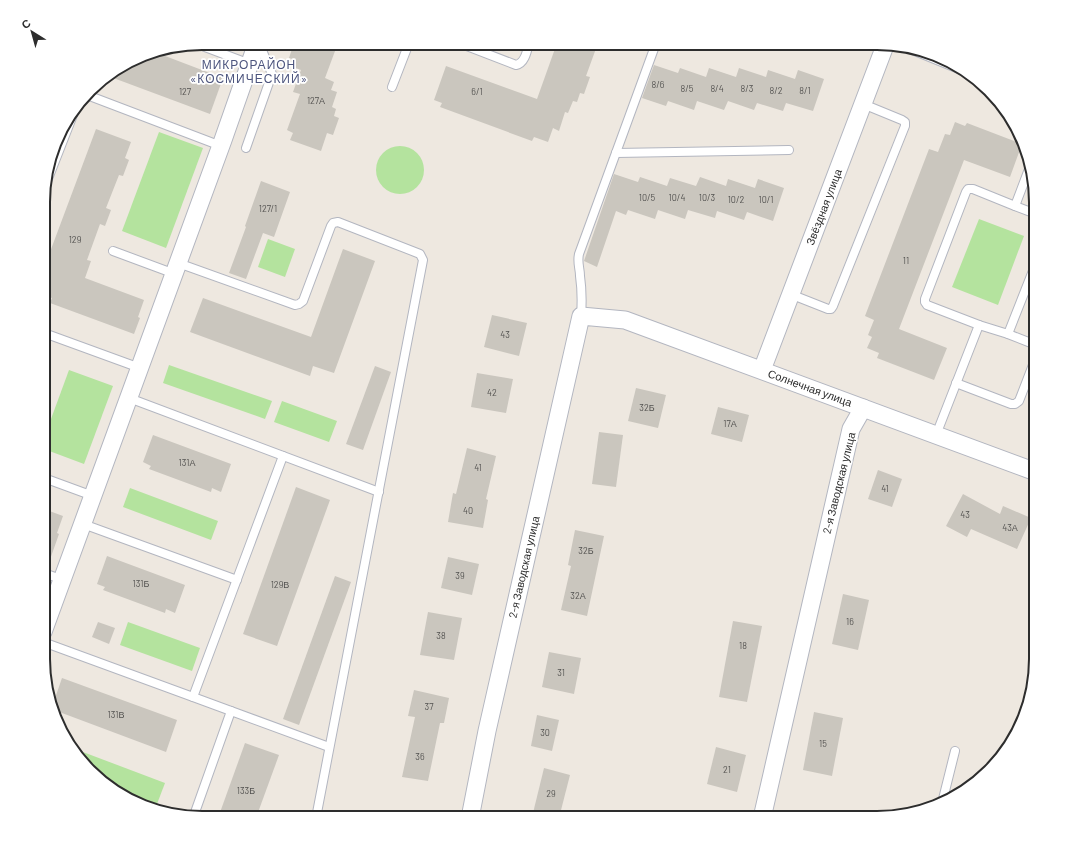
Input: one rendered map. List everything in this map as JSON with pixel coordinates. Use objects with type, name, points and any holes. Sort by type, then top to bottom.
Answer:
[{"type":"street","points":[[50,614],[255,50]]},
{"type":"street","name":"Звёздная улица","points":[[762,370],[883,50]]},
{"type":"street","name":"Солнечная улица","points":[[581,316],[625,320],[1029,469]]},
{"type":"street","name":"2-я Заводская улица","points":[[471,811],[489,723],[581,316]]},
{"type":"street","name":"2-я Заводская улица","points":[[764,811],[851,429],[863,408]]},
{"type":"lane","points":[[213,50],[250,64]]},
{"type":"lane","points":[[246,148],[272,74],[261,50]]},
{"type":"lane","points":[[392,88],[407,50]]},
{"type":"lane","points":[[477,50],[516,65],[523,61],[527,50]]},
{"type":"lane","points":[[581,316],[582,305],[580,274],[577,261],[655,50]]},
{"type":"lane","points":[[93,97],[221,146]]},
{"type":"lane","points":[[790,294],[831,309],[905,126],[905,122],[902,120],[863,104]]},
{"type":"lane","points":[[616,153],[789,150]]},
{"type":"lane","points":[[1015,206],[1027,177]]},
{"type":"lane","points":[[1029,211],[973,189],[968,189],[925,299],[927,305],[1029,342]]},
{"type":"lane","points":[[113,251],[176,268],[295,305],[303,301],[333,223],[338,222],[422,256],[423,260],[317,811]]},
{"type":"lane","points":[[1008,334],[1029,281]]},
{"type":"lane","points":[[936,435],[979,325]]},
{"type":"lane","points":[[50,335],[140,368]]},
{"type":"lane","points":[[956,383],[1011,404],[1015,404],[1019,401],[1029,375]]},
{"type":"lane","points":[[129,398],[378,492]]},
{"type":"lane","points":[[193,697],[283,456]]},
{"type":"lane","points":[[50,480],[93,496]]},
{"type":"lane","points":[[83,524],[237,580]]},
{"type":"lane","points":[[50,575],[63,580]]},
{"type":"lane","points":[[50,645],[330,747]]},
{"type":"lane","points":[[196,811],[231,712]]},
{"type":"lane","points":[[944,795],[955,751]]},
{"type":"green space","points":[[159,132],[203,148],[166,248],[122,231]]},
{"type":"green space","points":[[395,146],[405,146],[414,150],[420,156],[424,165],[424,175],[420,184],[414,190],[405,194],[395,194],[386,190],[380,184],[376,175],[376,165],[380,156],[386,150]]},
{"type":"green space","points":[[979,219],[1024,236],[998,305],[952,287]]},
{"type":"green space","points":[[268,239],[295,249],[285,277],[258,267]]},
{"type":"green space","points":[[169,365],[272,401],[265,419],[163,383]]},
{"type":"green space","points":[[69,370],[113,386],[84,464],[50,451],[50,422]]},
{"type":"green space","points":[[282,401],[337,421],[329,442],[274,422]]},
{"type":"green space","points":[[130,488],[218,521],[211,540],[123,507]]},
{"type":"green space","points":[[128,622],[200,648],[192,671],[120,645]]},
{"type":"green space","points":[[81,751],[165,783],[157,804],[126,791],[110,780]]},
{"type":"building","points":[[292,50],[335,50],[325,78],[334,82],[331,90],[337,92],[332,107],[336,109],[334,116],[339,118],[333,135],[327,133],[321,151],[290,140],[293,133],[287,130],[300,94],[293,92],[301,70],[290,66],[292,59],[289,58]]},
{"type":"building","points":[[554,50],[595,50],[586,76],[590,77],[584,94],[580,93],[577,102],[573,101],[568,113],[565,112],[559,131],[553,128],[548,142],[534,137],[532,141],[440,107],[442,103],[434,100],[446,66],[537,99]]},
{"type":"building","points":[[163,55],[223,78],[210,114],[114,78],[126,70]]},
{"type":"building","points":[[654,65],[678,73],[680,68],[706,77],[709,68],[736,77],[739,68],[766,77],[768,70],[795,79],[798,70],[824,79],[813,111],[786,103],[783,111],[757,103],[754,110],[728,101],[724,110],[697,101],[694,110],[668,101],[666,106],[642,98]]},
{"type":"building","points":[[955,122],[965,126],[967,123],[1016,142],[1020,150],[1010,177],[964,160],[899,329],[947,348],[934,380],[877,358],[879,353],[867,348],[872,337],[868,335],[874,320],[865,316],[929,149],[938,152],[945,134],[950,135]]},
{"type":"building","points":[[96,129],[131,142],[125,158],[129,160],[123,176],[119,175],[106,208],[111,210],[105,226],[100,224],[87,260],[91,261],[85,278],[144,300],[138,317],[140,318],[134,334],[50,303],[52,298],[50,297],[50,252]]},
{"type":"building","points":[[614,174],[638,182],[640,177],[667,186],[670,178],[696,186],[700,177],[726,186],[728,179],[755,188],[758,179],[784,188],[773,221],[747,212],[744,220],[717,211],[715,218],[688,210],[685,219],[658,210],[655,219],[628,210],[626,215],[616,211],[597,267],[584,261]]},
{"type":"building","points":[[261,181],[290,192],[274,237],[263,233],[246,279],[229,273]]},
{"type":"building","points":[[343,249],[375,261],[334,373],[313,366],[310,376],[190,332],[203,298],[311,337]]},
{"type":"building","points":[[492,315],[527,323],[519,356],[484,347]]},
{"type":"building","points":[[375,366],[391,372],[363,450],[346,444]]},
{"type":"building","points":[[477,373],[513,379],[506,413],[471,407]]},
{"type":"building","points":[[636,388],[666,395],[658,428],[628,421]]},
{"type":"building","points":[[718,407],[749,415],[742,442],[711,434]]},
{"type":"building","points":[[599,432],[623,435],[616,487],[592,484]]},
{"type":"building","points":[[153,435],[231,464],[221,492],[212,488],[211,492],[149,469],[151,466],[143,462]]},
{"type":"building","points":[[467,448],[496,456],[486,499],[488,500],[483,528],[448,522],[453,493],[456,494]]},
{"type":"building","points":[[878,470],[902,479],[892,507],[868,499]]},
{"type":"building","points":[[296,487],[330,500],[277,646],[243,634]]},
{"type":"building","points":[[963,494],[1000,514],[1003,506],[1029,517],[1029,522],[1017,549],[971,529],[967,537],[946,526]]},
{"type":"building","points":[[50,511],[63,516],[57,533],[59,534],[50,560]]},
{"type":"building","points":[[575,530],[604,536],[587,616],[561,610],[571,566],[568,565]]},
{"type":"building","points":[[107,556],[185,585],[175,613],[166,609],[165,613],[103,590],[105,587],[97,584]]},
{"type":"building","points":[[448,557],[479,564],[472,595],[441,588]]},
{"type":"building","points":[[335,576],[351,582],[299,725],[283,719]]},
{"type":"building","points":[[843,594],[869,600],[858,650],[832,644]]},
{"type":"building","points":[[428,612],[462,618],[454,660],[420,655]]},
{"type":"building","points":[[733,621],[762,626],[747,702],[719,697]]},
{"type":"building","points":[[98,622],[115,628],[109,644],[92,637]]},
{"type":"building","points":[[549,652],[581,658],[574,694],[542,687]]},
{"type":"building","points":[[62,678],[177,720],[166,752],[60,712],[55,698]]},
{"type":"building","points":[[414,690],[449,698],[444,723],[440,723],[428,781],[402,777],[415,717],[408,716]]},
{"type":"building","points":[[814,712],[843,718],[832,776],[803,770]]},
{"type":"building","points":[[537,715],[559,720],[552,751],[531,746]]},
{"type":"building","points":[[245,743],[279,755],[259,811],[221,811]]},
{"type":"building","points":[[716,747],[746,755],[737,792],[707,784]]},
{"type":"building","points":[[544,768],[570,775],[561,811],[533,811]]},
{"type":"district","name":"МИКРОРАЙОН «КОСМИЧЕСКИЙ»","points":[[249,72]]}]
